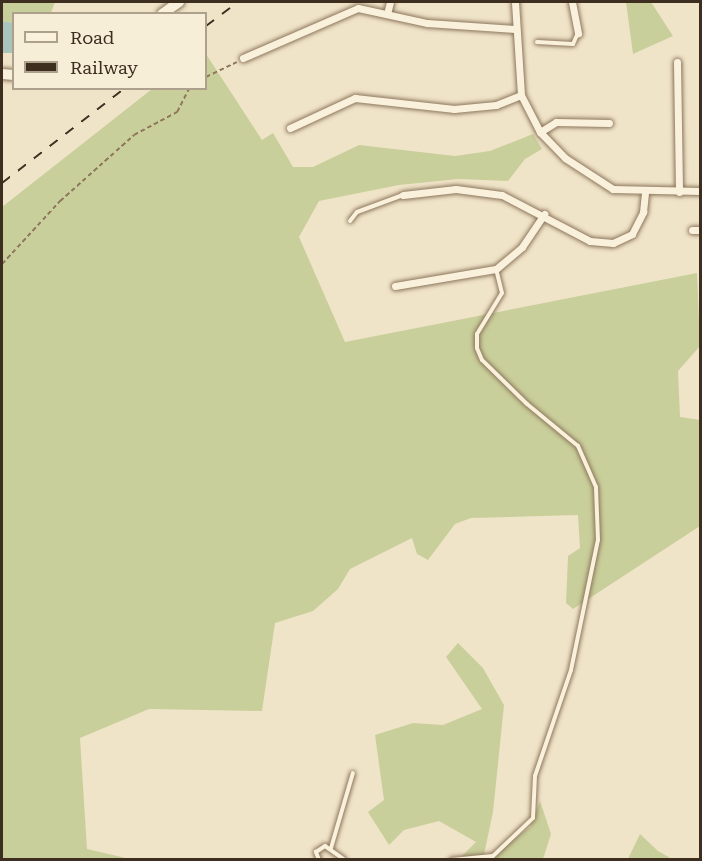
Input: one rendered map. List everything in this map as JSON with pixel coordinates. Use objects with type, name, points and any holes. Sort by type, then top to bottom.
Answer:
[{"type":"street","points":[[165,12],[178,2]]},
{"type":"street","points":[[387,14],[390,2]]},
{"type":"street","points":[[515,2],[521,94],[540,132],[586,176],[613,189],[645,192],[700,191]]},
{"type":"street","points":[[573,2],[578,33]]},
{"type":"street","points":[[243,58],[345,10],[387,14],[427,23],[515,29]]},
{"type":"street","points":[[677,62],[679,192]]},
{"type":"street","points":[[290,128],[355,99],[454,110],[496,105],[521,94]]},
{"type":"street","points":[[540,132],[556,122],[609,123]]},
{"type":"street","points":[[403,195],[456,189],[502,195],[544,214],[590,241],[613,243],[632,234],[644,212],[645,192]]},
{"type":"street","points":[[395,286],[496,269],[522,247],[544,214]]},
{"type":"lane","points":[[537,42],[573,44],[578,33]]},
{"type":"lane","points":[[350,221],[357,212],[403,195]]},
{"type":"lane","points":[[451,860],[493,856],[533,818],[535,776],[571,670],[598,540],[596,487],[578,446],[510,388],[482,360],[477,348],[477,334],[502,293],[496,269]]},
{"type":"lane","points":[[331,848],[353,773]]},
{"type":"lane","points":[[320,860],[316,852],[331,848]]},
{"type":"lane","points":[[331,848],[345,860]]},
{"type":"path","points":[[207,76],[243,58]]},
{"type":"path","points":[[2,264],[60,201],[134,135],[177,112],[188,90]]},
{"type":"green space","points":[[2,2],[55,2],[51,12],[12,12],[12,23],[2,21]]},
{"type":"green space","points":[[626,2],[651,2],[673,36],[633,54]]},
{"type":"green space","points":[[207,56],[262,140],[273,133],[293,167],[313,167],[359,145],[455,156],[490,151],[533,134],[542,149],[525,159],[508,181],[458,179],[399,185],[319,201],[299,237],[345,342],[697,273],[700,346],[678,371],[680,417],[700,420],[700,526],[573,609],[566,603],[568,556],[580,548],[578,515],[471,518],[455,524],[428,560],[417,554],[412,538],[350,569],[338,589],[313,611],[275,623],[262,711],[149,709],[80,738],[87,849],[130,859],[2,860],[2,207],[151,90],[207,90]]},
{"type":"green space","points":[[458,643],[483,668],[504,705],[493,812],[483,859],[459,859],[476,842],[439,821],[404,830],[389,845],[368,812],[384,800],[375,735],[413,723],[443,725],[482,709],[446,657]]},
{"type":"green space","points":[[540,801],[551,834],[543,859],[488,860],[530,827]]},
{"type":"green space","points":[[640,834],[658,851],[672,859],[628,859]]},
{"type":"water","points":[[2,21],[12,23],[12,53],[2,53]]},
{"type":"railway","points":[[207,25],[238,2]]},
{"type":"railway","points":[[2,183],[122,90]]}]
